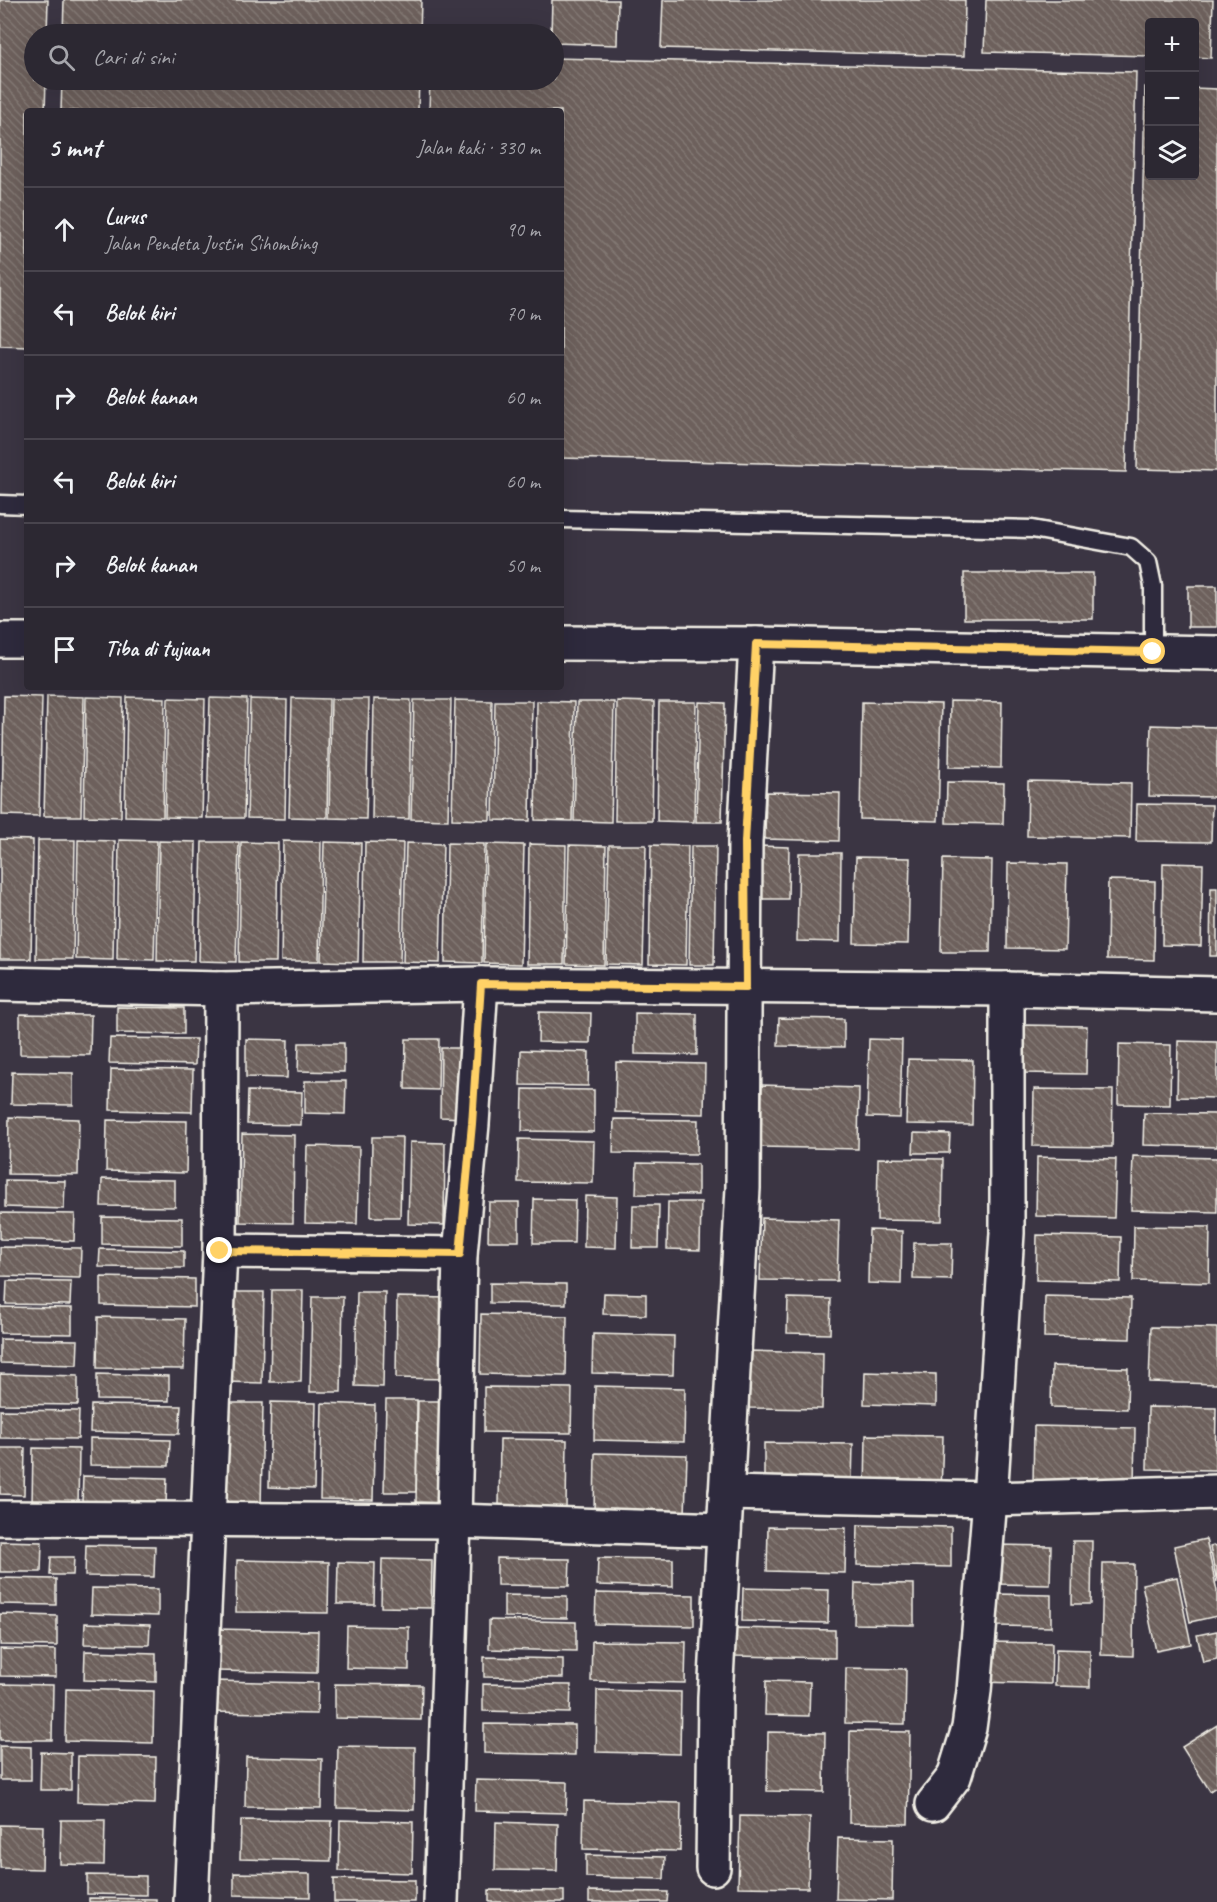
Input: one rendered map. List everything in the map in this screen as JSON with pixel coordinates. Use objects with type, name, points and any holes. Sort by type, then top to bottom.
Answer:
[{"type":"street","points":[[0,640],[24,640]]},
{"type":"street","points":[[564,642],[1217,653]]},
{"type":"street","points":[[713,1868],[716,1697],[743,1188],[746,987],[745,842],[756,644]]},
{"type":"street","points":[[0,984],[221,989],[481,984],[1007,989],[1217,994]]},
{"type":"street","points":[[441,1902],[454,1521],[460,1254],[472,1124],[481,984]]},
{"type":"street","points":[[191,1902],[220,1251],[221,989]]},
{"type":"street","points":[[933,1804],[954,1777],[969,1728],[974,1691],[990,1499],[1007,1233],[1007,989]]},
{"type":"street","points":[[220,1251],[460,1254]]},
{"type":"street","points":[[726,1493],[990,1499],[1217,1492]]},
{"type":"street","points":[[0,1518],[454,1521],[724,1530]]},
{"type":"lane","points":[[0,504],[24,505]]},
{"type":"lane","points":[[564,519],[1032,529],[1131,547],[1148,562],[1153,586],[1153,652]]},
{"type":"building","points":[[0,0],[48,0],[47,24],[24,24],[24,90],[46,90],[45,108],[24,108],[24,347],[0,346]]},
{"type":"building","points":[[64,0],[421,0],[420,24],[63,24]]},
{"type":"building","points":[[552,0],[618,0],[617,45],[564,43],[564,24],[551,24]]},
{"type":"building","points":[[663,0],[965,0],[964,56],[661,48]]},
{"type":"building","points":[[986,0],[1213,0],[1211,58],[1199,57],[1199,18],[1145,18],[1145,56],[984,52]]},
{"type":"building","points":[[564,58],[1136,72],[1126,472],[564,458],[564,108],[429,108],[430,90],[564,90]]},
{"type":"building","points":[[1145,87],[1145,180],[1199,180],[1199,88],[1217,89],[1217,471],[1137,469]]},
{"type":"building","points":[[62,90],[419,90],[418,108],[61,108]]},
{"type":"building","points":[[964,573],[1093,573],[1093,619],[964,619]]},
{"type":"building","points":[[1188,586],[1217,586],[1217,627],[1188,627]]},
{"type":"building","points":[[4,696],[42,697],[39,816],[2,815]]},
{"type":"building","points":[[47,696],[84,697],[81,816],[44,816]]},
{"type":"building","points":[[86,697],[123,698],[121,817],[84,816]]},
{"type":"building","points":[[127,697],[165,698],[163,817],[125,816]]},
{"type":"building","points":[[168,698],[205,699],[202,818],[165,817]]},
{"type":"building","points":[[210,698],[247,699],[244,818],[207,818]]},
{"type":"building","points":[[292,698],[329,699],[327,818],[289,817]]},
{"type":"building","points":[[250,699],[287,700],[285,819],[247,818]]},
{"type":"building","points":[[331,699],[369,699],[366,819],[329,818]]},
{"type":"building","points":[[374,699],[411,700],[409,819],[372,818]]},
{"type":"building","points":[[414,700],[451,700],[448,820],[411,819]]},
{"type":"building","points":[[455,700],[492,701],[490,820],[452,819]]},
{"type":"building","points":[[495,701],[532,701],[530,821],[493,820]]},
{"type":"building","points":[[537,701],[574,702],[572,821],[535,820]]},
{"type":"building","points":[[617,701],[654,702],[652,821],[615,821]]},
{"type":"building","points":[[950,701],[1002,702],[1001,768],[949,767]]},
{"type":"building","points":[[577,702],[614,702],[611,822],[574,821]]},
{"type":"building","points":[[659,702],[696,702],[694,822],[657,821]]},
{"type":"building","points":[[699,702],[725,703],[722,822],[696,822]]},
{"type":"building","points":[[862,702],[941,704],[938,821],[860,819]]},
{"type":"building","points":[[1151,725],[1217,727],[1217,797],[1149,796]]},
{"type":"building","points":[[1028,781],[1131,783],[1130,838],[1027,836]]},
{"type":"building","points":[[947,782],[1004,783],[1003,824],[946,823]]},
{"type":"building","points":[[766,792],[840,793],[839,841],[765,839]]},
{"type":"building","points":[[1137,804],[1212,805],[1211,842],[1136,841]]},
{"type":"building","points":[[0,839],[33,840],[31,959],[0,959]]},
{"type":"building","points":[[38,840],[75,840],[73,959],[36,959]]},
{"type":"building","points":[[78,840],[115,841],[113,960],[76,959]]},
{"type":"building","points":[[119,840],[157,841],[154,960],[117,959]]},
{"type":"building","points":[[159,841],[196,842],[194,961],[157,961]]},
{"type":"building","points":[[283,841],[321,842],[319,961],[281,961]]},
{"type":"building","points":[[202,842],[239,842],[236,962],[199,961]]},
{"type":"building","points":[[241,842],[278,843],[276,962],[239,962]]},
{"type":"building","points":[[324,842],[361,843],[358,962],[321,961]]},
{"type":"building","points":[[365,842],[403,843],[400,962],[363,962]]},
{"type":"building","points":[[406,843],[443,844],[440,963],[403,962]]},
{"type":"building","points":[[447,843],[484,844],[482,963],[445,962]]},
{"type":"building","points":[[486,844],[524,845],[521,964],[484,963]]},
{"type":"building","points":[[529,844],[566,845],[564,964],[527,964]]},
{"type":"building","points":[[569,845],[606,846],[604,965],[566,964]]},
{"type":"building","points":[[609,845],[646,845],[643,965],[606,964]]},
{"type":"building","points":[[651,845],[688,846],[686,965],[649,964]]},
{"type":"building","points":[[691,846],[716,846],[714,965],[689,965]]},
{"type":"building","points":[[759,846],[789,847],[788,899],[758,899]]},
{"type":"building","points":[[799,853],[841,853],[840,942],[797,941]]},
{"type":"building","points":[[856,857],[910,858],[908,944],[854,943]]},
{"type":"building","points":[[943,859],[992,860],[990,952],[941,952]]},
{"type":"building","points":[[1008,863],[1067,864],[1065,949],[1007,948]]},
{"type":"building","points":[[1163,863],[1203,864],[1201,946],[1162,945]]},
{"type":"building","points":[[1108,880],[1155,881],[1154,960],[1107,959]]},
{"type":"building","points":[[1211,888],[1217,888],[1217,956],[1210,956]]},
{"type":"building","points":[[117,1007],[184,1008],[184,1034],[117,1033]]},
{"type":"building","points":[[539,1012],[591,1013],[590,1043],[538,1042]]},
{"type":"building","points":[[635,1013],[697,1014],[697,1055],[635,1054]]},
{"type":"building","points":[[20,1014],[91,1015],[90,1055],[20,1054]]},
{"type":"building","points":[[779,1018],[844,1019],[844,1047],[778,1046]]},
{"type":"building","points":[[1023,1025],[1087,1026],[1086,1074],[1022,1073]]},
{"type":"building","points":[[110,1038],[196,1039],[195,1065],[109,1063]]},
{"type":"building","points":[[246,1039],[288,1040],[287,1078],[246,1077]]},
{"type":"building","points":[[406,1039],[439,1039],[438,1090],[405,1089]]},
{"type":"building","points":[[869,1039],[902,1040],[900,1118],[867,1117]]},
{"type":"building","points":[[1178,1041],[1217,1042],[1217,1098],[1177,1097]]},
{"type":"building","points":[[299,1043],[344,1043],[344,1072],[298,1071]]},
{"type":"building","points":[[1119,1044],[1171,1045],[1170,1105],[1118,1104]]},
{"type":"building","points":[[441,1048],[465,1048],[464,1118],[440,1117]]},
{"type":"building","points":[[521,1050],[589,1052],[588,1086],[520,1085]]},
{"type":"building","points":[[908,1059],[973,1060],[972,1125],[906,1124]]},
{"type":"building","points":[[616,1062],[705,1064],[704,1114],[615,1112]]},
{"type":"building","points":[[111,1069],[193,1070],[192,1112],[110,1110]]},
{"type":"building","points":[[12,1072],[73,1073],[73,1105],[11,1104]]},
{"type":"building","points":[[305,1081],[346,1081],[345,1114],[305,1113]]},
{"type":"building","points":[[762,1085],[859,1088],[858,1149],[761,1147]]},
{"type":"building","points":[[523,1089],[594,1090],[594,1132],[522,1131]]},
{"type":"building","points":[[1034,1089],[1113,1090],[1112,1147],[1033,1146]]},
{"type":"building","points":[[248,1091],[302,1092],[301,1125],[247,1124]]},
{"type":"building","points":[[1144,1113],[1217,1114],[1217,1147],[1143,1145]]},
{"type":"building","points":[[9,1117],[79,1119],[78,1175],[8,1174]]},
{"type":"building","points":[[614,1119],[698,1120],[697,1154],[613,1153]]},
{"type":"building","points":[[107,1120],[187,1121],[186,1173],[106,1171]]},
{"type":"building","points":[[914,1133],[950,1134],[949,1153],[913,1153]]},
{"type":"building","points":[[242,1134],[294,1135],[293,1223],[240,1222]]},
{"type":"building","points":[[372,1137],[402,1137],[400,1217],[371,1217]]},
{"type":"building","points":[[519,1139],[594,1141],[593,1183],[518,1182]]},
{"type":"building","points":[[410,1142],[445,1143],[444,1225],[408,1224]]},
{"type":"building","points":[[307,1146],[359,1147],[357,1224],[305,1223]]},
{"type":"building","points":[[1133,1156],[1217,1158],[1217,1212],[1131,1210]]},
{"type":"building","points":[[1037,1157],[1116,1159],[1114,1218],[1036,1216]]},
{"type":"building","points":[[878,1158],[943,1159],[942,1221],[877,1220]]},
{"type":"building","points":[[637,1163],[698,1164],[698,1195],[636,1194]]},
{"type":"building","points":[[102,1179],[175,1180],[175,1207],[101,1206]]},
{"type":"building","points":[[5,1180],[65,1181],[64,1209],[5,1207]]},
{"type":"building","points":[[585,1196],[617,1197],[616,1248],[584,1247]]},
{"type":"building","points":[[534,1199],[575,1200],[574,1243],[533,1243]]},
{"type":"building","points":[[489,1202],[519,1202],[519,1241],[488,1241]]},
{"type":"building","points":[[668,1202],[701,1202],[700,1250],[667,1249]]},
{"type":"building","points":[[633,1205],[659,1205],[658,1248],[632,1248]]},
{"type":"building","points":[[0,1213],[75,1214],[74,1241],[0,1239]]},
{"type":"building","points":[[102,1217],[182,1218],[182,1246],[102,1244]]},
{"type":"building","points":[[762,1218],[839,1220],[837,1281],[760,1280]]},
{"type":"building","points":[[1134,1226],[1210,1227],[1209,1283],[1133,1281]]},
{"type":"building","points":[[869,1230],[902,1231],[901,1284],[868,1283]]},
{"type":"building","points":[[1037,1235],[1121,1237],[1120,1282],[1036,1280]]},
{"type":"building","points":[[914,1243],[952,1243],[951,1280],[913,1279]]},
{"type":"building","points":[[0,1247],[81,1248],[80,1278],[0,1276]]},
{"type":"building","points":[[100,1249],[184,1251],[184,1268],[99,1267]]},
{"type":"building","points":[[101,1277],[195,1279],[195,1307],[101,1305]]},
{"type":"building","points":[[7,1281],[71,1282],[70,1305],[6,1304]]},
{"type":"building","points":[[490,1283],[566,1284],[566,1304],[490,1303]]},
{"type":"building","points":[[272,1290],[303,1290],[301,1382],[270,1382]]},
{"type":"building","points":[[228,1292],[264,1292],[262,1383],[226,1382]]},
{"type":"building","points":[[357,1292],[385,1292],[383,1387],[355,1386]]},
{"type":"building","points":[[604,1293],[646,1294],[646,1315],[603,1314]]},
{"type":"building","points":[[1045,1296],[1131,1298],[1130,1339],[1044,1337]]},
{"type":"building","points":[[312,1297],[343,1297],[341,1392],[310,1392]]},
{"type":"building","points":[[397,1297],[449,1298],[447,1379],[396,1378]]},
{"type":"building","points":[[788,1298],[831,1299],[830,1334],[787,1333]]},
{"type":"building","points":[[0,1307],[72,1308],[72,1334],[0,1333]]},
{"type":"building","points":[[481,1314],[567,1316],[566,1376],[480,1374]]},
{"type":"building","points":[[98,1317],[185,1319],[184,1369],[97,1368]]},
{"type":"building","points":[[1151,1327],[1217,1328],[1217,1384],[1149,1382]]},
{"type":"building","points":[[593,1334],[674,1336],[673,1375],[592,1373]]},
{"type":"building","points":[[0,1339],[78,1340],[77,1365],[0,1363]]},
{"type":"building","points":[[748,1351],[823,1353],[822,1409],[747,1408]]},
{"type":"building","points":[[1052,1366],[1128,1368],[1127,1409],[1051,1407]]},
{"type":"building","points":[[865,1372],[936,1374],[936,1406],[864,1404]]},
{"type":"building","points":[[0,1374],[78,1376],[78,1405],[0,1404]]},
{"type":"building","points":[[97,1374],[169,1376],[169,1401],[97,1400]]},
{"type":"building","points":[[595,1386],[685,1388],[684,1442],[594,1440]]},
{"type":"building","points":[[484,1387],[572,1388],[571,1433],[484,1432]]},
{"type":"building","points":[[386,1400],[417,1400],[416,1492],[384,1492]]},
{"type":"building","points":[[418,1401],[450,1401],[448,1503],[416,1502]]},
{"type":"building","points":[[271,1402],[316,1403],[314,1489],[269,1487]]},
{"type":"building","points":[[222,1403],[263,1403],[261,1507],[220,1506]]},
{"type":"building","points":[[322,1403],[375,1405],[373,1500],[320,1499]]},
{"type":"building","points":[[91,1405],[181,1406],[179,1434],[90,1432]]},
{"type":"building","points":[[1148,1407],[1216,1408],[1215,1470],[1147,1469]]},
{"type":"building","points":[[0,1410],[79,1411],[78,1439],[0,1438]]},
{"type":"building","points":[[1034,1426],[1135,1428],[1134,1486],[1033,1484]]},
{"type":"building","points":[[866,1435],[943,1436],[941,1492],[865,1490]]},
{"type":"building","points":[[90,1438],[170,1440],[169,1466],[90,1465]]},
{"type":"building","points":[[500,1439],[567,1440],[566,1508],[499,1506]]},
{"type":"building","points":[[764,1443],[853,1444],[852,1484],[764,1482]]},
{"type":"building","points":[[0,1448],[25,1448],[24,1495],[0,1494]]},
{"type":"building","points":[[33,1448],[79,1449],[78,1506],[32,1505]]},
{"type":"building","points":[[595,1453],[687,1455],[685,1515],[594,1513]]},
{"type":"building","points":[[83,1476],[167,1478],[166,1504],[82,1503]]},
{"type":"building","points":[[858,1525],[951,1527],[951,1567],[857,1565]]},
{"type":"building","points":[[768,1527],[846,1528],[845,1573],[767,1571]]},
{"type":"building","points":[[1206,1539],[1217,1591],[1217,1616],[1190,1622],[1174,1546]]},
{"type":"building","points":[[0,1541],[42,1542],[41,1572],[0,1572]]},
{"type":"building","points":[[1073,1541],[1092,1541],[1091,1604],[1072,1604]]},
{"type":"building","points":[[86,1545],[155,1546],[154,1577],[85,1576]]},
{"type":"building","points":[[996,1545],[1051,1546],[1050,1585],[996,1584]]},
{"type":"building","points":[[1217,1545],[1217,1582],[1210,1547]]},
{"type":"building","points":[[51,1557],[74,1557],[73,1575],[50,1575]]},
{"type":"building","points":[[497,1558],[570,1559],[569,1586],[497,1585]]},
{"type":"building","points":[[598,1558],[673,1559],[673,1587],[597,1585]]},
{"type":"building","points":[[382,1559],[432,1560],[431,1608],[381,1607]]},
{"type":"building","points":[[237,1560],[329,1562],[328,1613],[236,1612]]},
{"type":"building","points":[[338,1562],[375,1563],[374,1604],[337,1604]]},
{"type":"building","points":[[1103,1564],[1134,1564],[1133,1656],[1101,1655]]},
{"type":"building","points":[[1177,1577],[1191,1644],[1156,1651],[1142,1584]]},
{"type":"building","points":[[0,1578],[56,1579],[56,1605],[0,1604]]},
{"type":"building","points":[[855,1583],[914,1584],[914,1625],[854,1624]]},
{"type":"building","points":[[92,1588],[158,1589],[158,1616],[91,1614]]},
{"type":"building","points":[[743,1588],[829,1590],[828,1623],[742,1621]]},
{"type":"building","points":[[596,1593],[694,1595],[694,1626],[595,1624]]},
{"type":"building","points":[[998,1594],[1051,1595],[1051,1627],[997,1626]]},
{"type":"building","points":[[504,1595],[567,1596],[567,1618],[504,1617]]},
{"type":"building","points":[[0,1614],[57,1616],[57,1646],[0,1645]]},
{"type":"building","points":[[489,1620],[576,1622],[576,1651],[489,1649]]},
{"type":"building","points":[[85,1623],[150,1625],[149,1645],[84,1644]]},
{"type":"building","points":[[347,1626],[409,1627],[409,1670],[346,1668]]},
{"type":"building","points":[[736,1628],[835,1630],[835,1658],[735,1656]]},
{"type":"building","points":[[217,1629],[318,1631],[317,1673],[216,1671]]},
{"type":"building","points":[[1217,1631],[1217,1659],[1203,1662],[1197,1635]]},
{"type":"building","points":[[592,1641],[686,1642],[685,1683],[591,1681]]},
{"type":"building","points":[[982,1642],[1052,1643],[1051,1684],[982,1682]]},
{"type":"building","points":[[0,1649],[56,1650],[56,1677],[0,1676]]},
{"type":"building","points":[[1056,1649],[1090,1650],[1090,1687],[1055,1686]]},
{"type":"building","points":[[85,1651],[156,1653],[156,1682],[84,1680]]},
{"type":"building","points":[[484,1657],[563,1659],[563,1678],[484,1677]]},
{"type":"building","points":[[846,1668],[906,1669],[905,1724],[845,1723]]},
{"type":"building","points":[[212,1681],[318,1683],[317,1714],[212,1712]]},
{"type":"building","points":[[766,1681],[810,1682],[809,1716],[765,1715]]},
{"type":"building","points":[[0,1684],[53,1685],[52,1740],[0,1740]]},
{"type":"building","points":[[335,1684],[422,1685],[421,1720],[335,1718]]},
{"type":"building","points":[[483,1684],[571,1685],[570,1713],[483,1711]]},
{"type":"building","points":[[66,1689],[154,1691],[153,1743],[65,1741]]},
{"type":"building","points":[[597,1690],[681,1692],[680,1754],[596,1752]]},
{"type":"building","points":[[484,1724],[575,1725],[575,1755],[484,1753]]},
{"type":"building","points":[[1217,1725],[1217,1786],[1210,1791],[1182,1747]]},
{"type":"building","points":[[850,1731],[910,1732],[908,1824],[849,1823]]},
{"type":"building","points":[[768,1732],[825,1733],[824,1792],[767,1791]]},
{"type":"building","points":[[0,1746],[31,1747],[31,1780],[0,1780]]},
{"type":"building","points":[[338,1746],[415,1747],[414,1810],[337,1808]]},
{"type":"building","points":[[41,1752],[71,1753],[71,1790],[40,1790]]},
{"type":"building","points":[[78,1756],[156,1757],[155,1804],[77,1802]]},
{"type":"building","points":[[246,1757],[322,1759],[321,1808],[245,1807]]},
{"type":"building","points":[[476,1780],[567,1782],[566,1813],[475,1811]]},
{"type":"building","points":[[584,1801],[681,1803],[680,1851],[583,1849]]},
{"type":"building","points":[[740,1816],[810,1817],[808,1888],[738,1887]]},
{"type":"building","points":[[61,1820],[105,1820],[104,1865],[60,1864]]},
{"type":"building","points":[[241,1820],[332,1821],[331,1861],[240,1859]]},
{"type":"building","points":[[340,1820],[413,1822],[412,1873],[339,1871]]},
{"type":"building","points":[[496,1822],[558,1824],[557,1871],[495,1870]]},
{"type":"building","points":[[0,1825],[43,1826],[42,1869],[0,1868]]},
{"type":"building","points":[[838,1838],[893,1839],[892,1900],[836,1899]]},
{"type":"building","points":[[586,1855],[665,1857],[664,1879],[586,1877]]},
{"type":"building","points":[[234,1873],[310,1874],[310,1897],[234,1895]]},
{"type":"building","points":[[87,1875],[146,1876],[146,1895],[87,1894]]},
{"type":"building","points":[[334,1879],[415,1880],[415,1902],[334,1902]]},
{"type":"building","points":[[489,1890],[564,1891],[564,1902],[489,1902]]},
{"type":"building","points":[[589,1891],[668,1892],[667,1902],[589,1902]]},
{"type":"building","points":[[89,1898],[156,1899],[156,1902],[89,1902]]},
{"type":"route","points":[[220,1251],[460,1254],[472,1124],[481,984],[746,987],[745,842],[756,644],[1153,652]]}]
